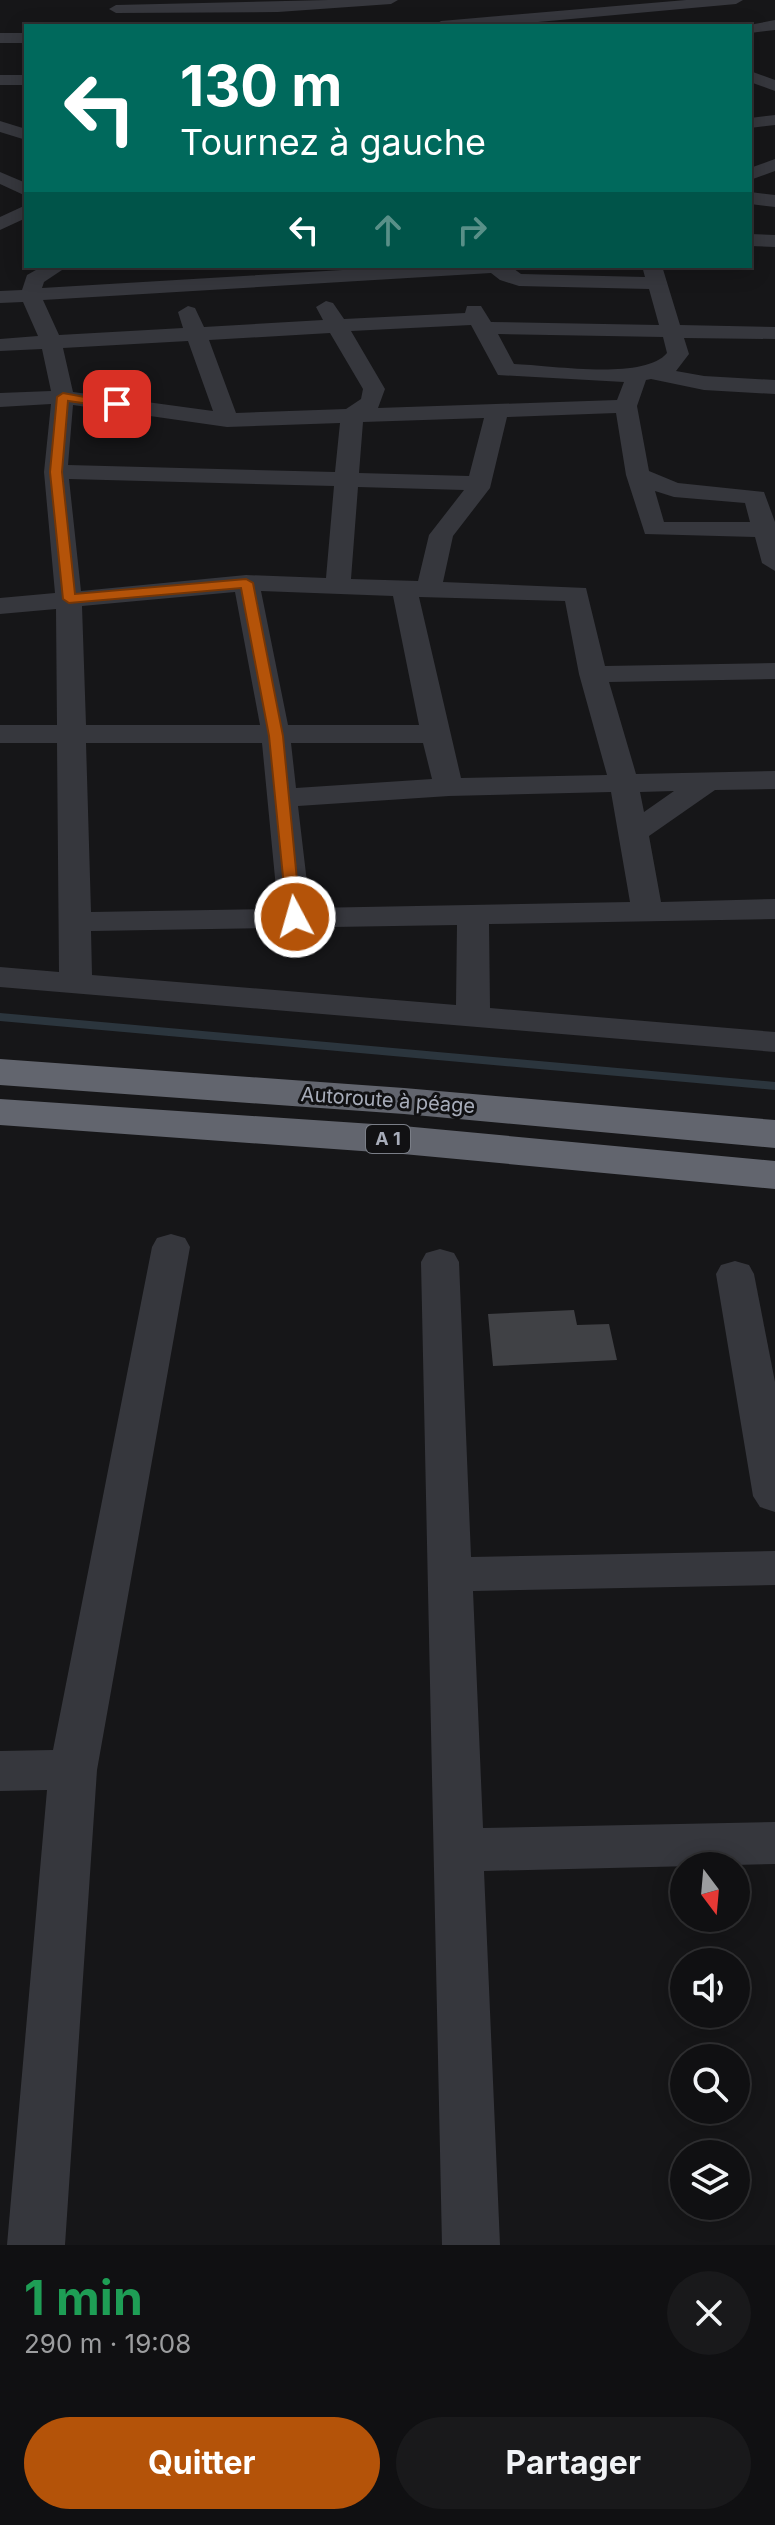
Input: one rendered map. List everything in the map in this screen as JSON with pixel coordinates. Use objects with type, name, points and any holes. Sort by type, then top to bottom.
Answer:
[{"type":"highway","name":"Autoroute à péage","points":[[0,1072],[404,1101],[775,1134]]},
{"type":"highway","name":"A 1","points":[[0,1112],[403,1140],[775,1175]]},
{"type":"street","points":[[118,5],[278,8],[391,0]]},
{"type":"street","points":[[458,8],[479,24],[736,0]]},
{"type":"street","points":[[348,3],[363,18]]},
{"type":"street","points":[[752,28],[775,25]]},
{"type":"street","points":[[0,38],[24,38]]},
{"type":"street","points":[[752,77],[773,85]]},
{"type":"street","points":[[0,80],[24,80]]},
{"type":"street","points":[[752,87],[773,85]]},
{"type":"street","points":[[752,123],[775,120]]},
{"type":"street","points":[[0,126],[24,134]]},
{"type":"street","points":[[752,174],[775,164]]},
{"type":"street","points":[[0,177],[24,189]]},
{"type":"street","points":[[752,198],[775,201]]},
{"type":"street","points":[[0,224],[24,212]]},
{"type":"street","points":[[752,240],[775,241]]},
{"type":"street","points":[[54,268],[34,279],[31,296],[51,341],[63,397],[56,472],[69,599],[74,733],[76,983]]},
{"type":"street","points":[[178,288],[217,268]]},
{"type":"street","points":[[0,297],[178,288],[309,273],[452,279],[488,268]]},
{"type":"street","points":[[501,268],[507,276],[519,280],[655,274],[678,354],[668,366],[644,374],[626,406],[638,475],[654,529],[765,530]]},
{"type":"street","points":[[309,273],[335,326],[374,389],[372,402],[352,415]]},
{"type":"street","points":[[452,279],[483,323],[506,370],[644,374],[704,383],[775,387]]},
{"type":"street","points":[[178,288],[198,334],[227,420]]},
{"type":"street","points":[[0,345],[335,326],[483,323],[775,333]]},
{"type":"street","points":[[0,400],[63,397],[227,420],[626,406]]},
{"type":"street","points":[[449,787],[435,734],[416,588],[441,535],[479,483],[497,411]]},
{"type":"street","points":[[338,586],[352,415]]},
{"type":"street","points":[[56,472],[479,483]]},
{"type":"street","points":[[638,475],[674,490],[765,497],[765,530],[775,563]]},
{"type":"street","points":[[246,583],[276,736],[295,917]]},
{"type":"street","points":[[0,606],[246,583],[577,594],[593,674],[624,784],[647,910]]},
{"type":"street","points":[[593,674],[775,671]]},
{"type":"street","points":[[0,734],[435,734]]},
{"type":"street","points":[[283,798],[449,787],[775,780]]},
{"type":"street","points":[[633,833],[707,782]]},
{"type":"street","points":[[76,922],[775,909]]},
{"type":"street","points":[[473,913],[473,1016]]},
{"type":"street","points":[[0,977],[775,1042]]},
{"type":"street","points":[[36,2245],[73,1770],[171,1247]]},
{"type":"street","points":[[440,1262],[471,2245]]},
{"type":"street","points":[[735,1274],[775,1496]]},
{"type":"street","points":[[449,1574],[775,1568]]},
{"type":"street","points":[[0,1771],[73,1770]]},
{"type":"street","points":[[458,1850],[775,1843]]},
{"type":"building","points":[[574,1310],[577,1325],[609,1324],[617,1360],[493,1366],[488,1314]]},
{"type":"waterway","points":[[0,1017],[775,1086]]},
{"type":"route","points":[[117,404],[63,397],[56,472],[69,599],[246,583],[276,736],[295,917]]}]
